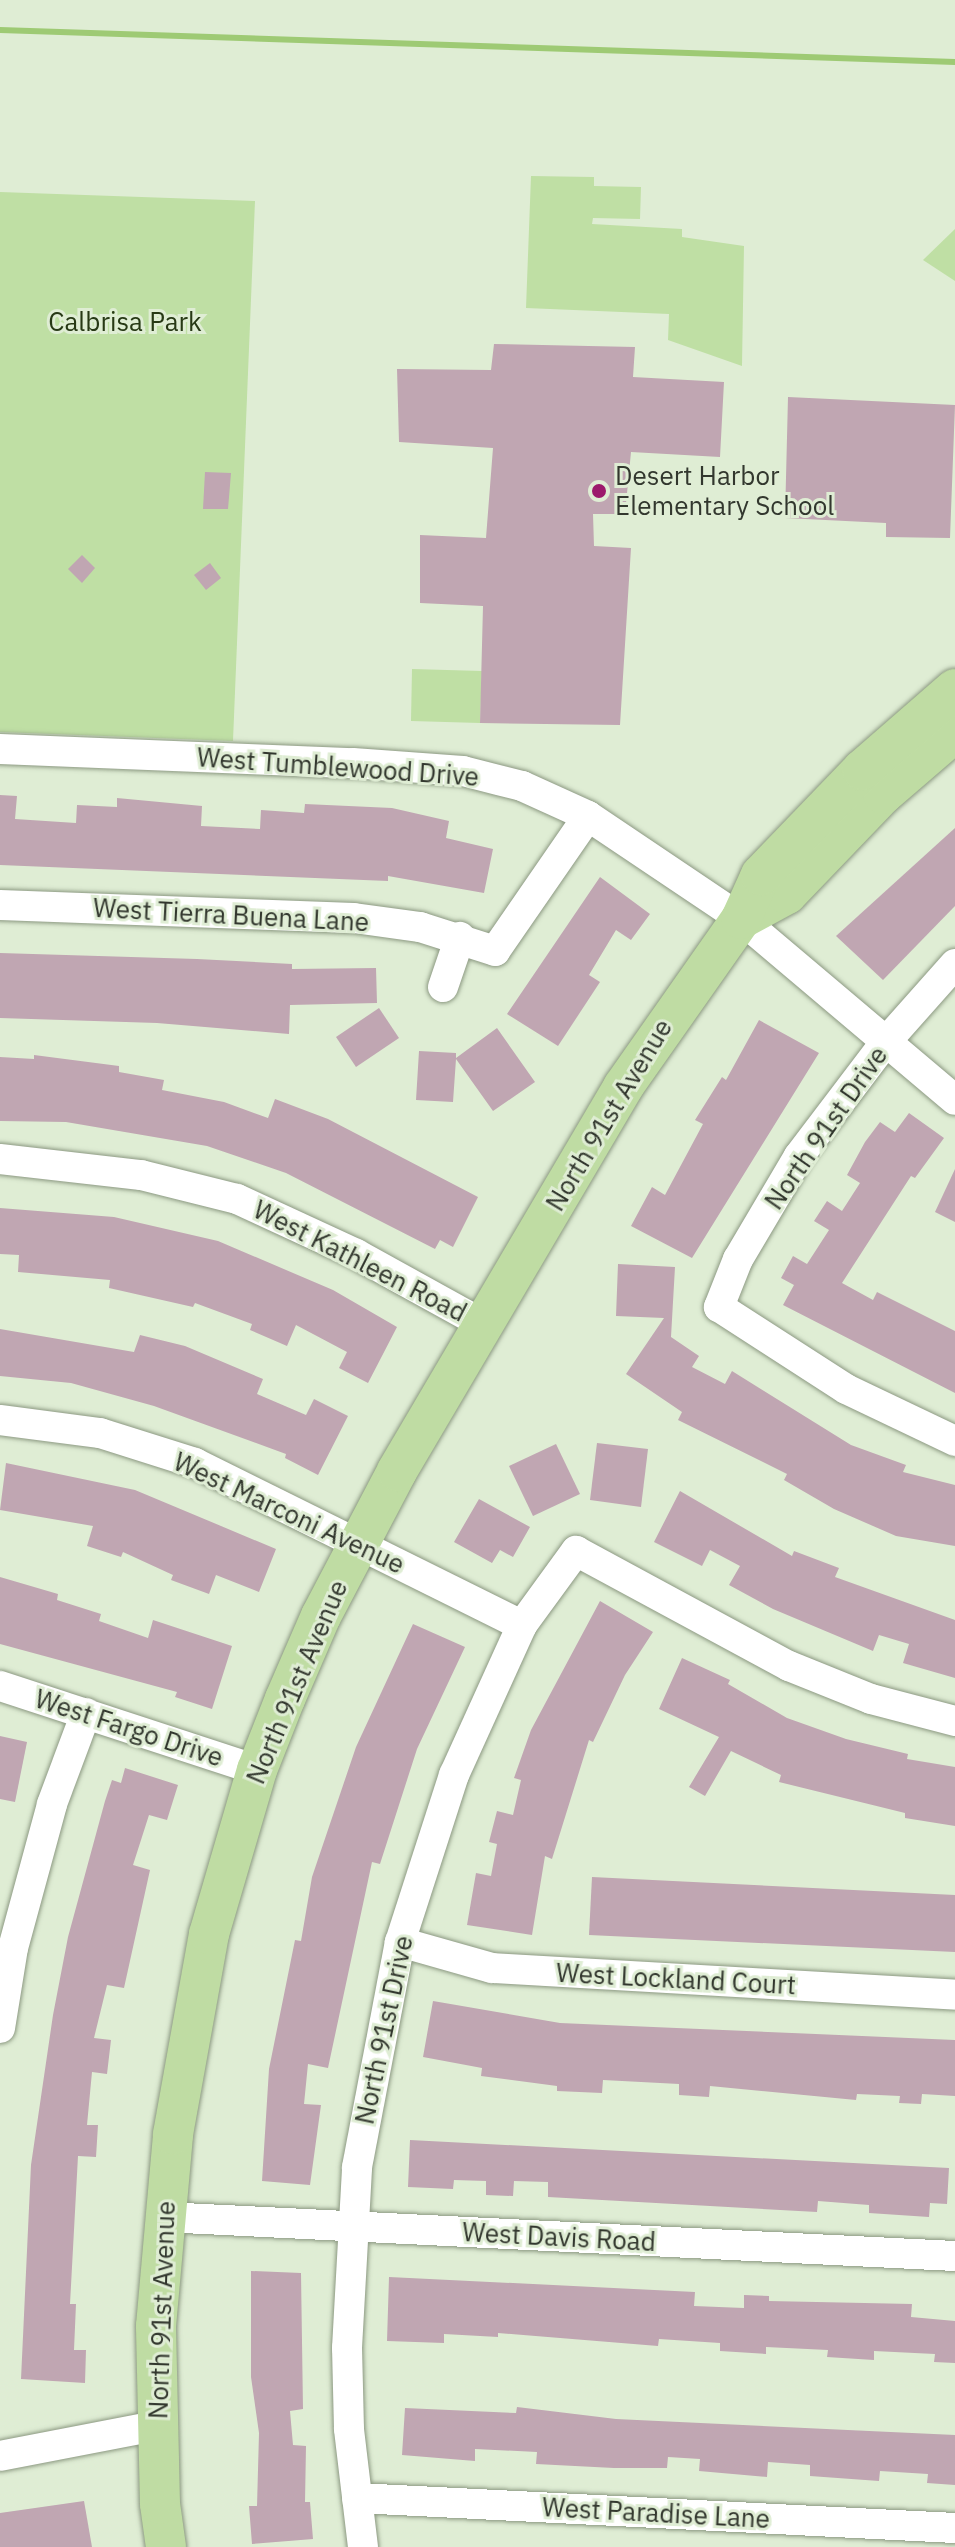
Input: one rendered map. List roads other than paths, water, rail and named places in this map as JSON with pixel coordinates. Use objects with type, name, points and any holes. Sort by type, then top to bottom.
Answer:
[{"type":"main road","name":"North 91st Avenue","points":[[166,2547],[156,2426],[163,2217],[194,2000],[257,1770],[321,1616],[358,1544],[483,1324],[649,1045],[741,919],[761,875],[802,828],[955,689]]},
{"type":"main road","name":"North 91st Avenue","points":[[741,919],[787,894],[883,794],[955,732]]},
{"type":"street","name":"West Tumblewood Drive","points":[[0,749],[463,771],[522,786],[588,816],[741,919],[884,1044],[955,1100]]},
{"type":"street","name":"West Tierra Buena Lane","points":[[0,905],[354,918],[460,937],[495,951],[588,816]]},
{"type":"street","points":[[443,987],[460,937]]},
{"type":"street","name":"North 91st Drive","points":[[955,964],[884,1044],[799,1156],[738,1259],[719,1307],[846,1389],[955,1441]]},
{"type":"street","name":"West Kathleen Road","points":[[0,1159],[141,1175],[237,1199],[356,1254],[483,1324]]},
{"type":"street","name":"West Marconi Avenue","points":[[0,1420],[100,1433],[195,1463],[522,1625]]},
{"type":"street","name":"North 91st Drive","points":[[363,2547],[347,2348],[351,2227],[381,2027],[400,1942],[454,1775],[522,1625],[576,1551],[789,1666],[871,1699],[955,1721]]},
{"type":"street","name":"West Fargo Drive","points":[[0,1686],[257,1770]]},
{"type":"street","points":[[0,2028],[6,1947],[52,1804],[86,1713]]},
{"type":"street","name":"West Lockland Court","points":[[400,1942],[492,1968],[955,1995]]},
{"type":"street","name":"West Davis Road","points":[[163,2217],[955,2256]]},
{"type":"street","points":[[0,2456],[156,2426]]},
{"type":"street","name":"West Paradise Lane","points":[[357,2498],[955,2528]]},
{"type":"waterway","points":[[0,30],[955,62]]},
{"type":"place","name":"Desert Harbor Elementary School","points":[[599,491]]},
{"type":"park label","name":"Calbrisa Park","points":[[125,322]]}]
